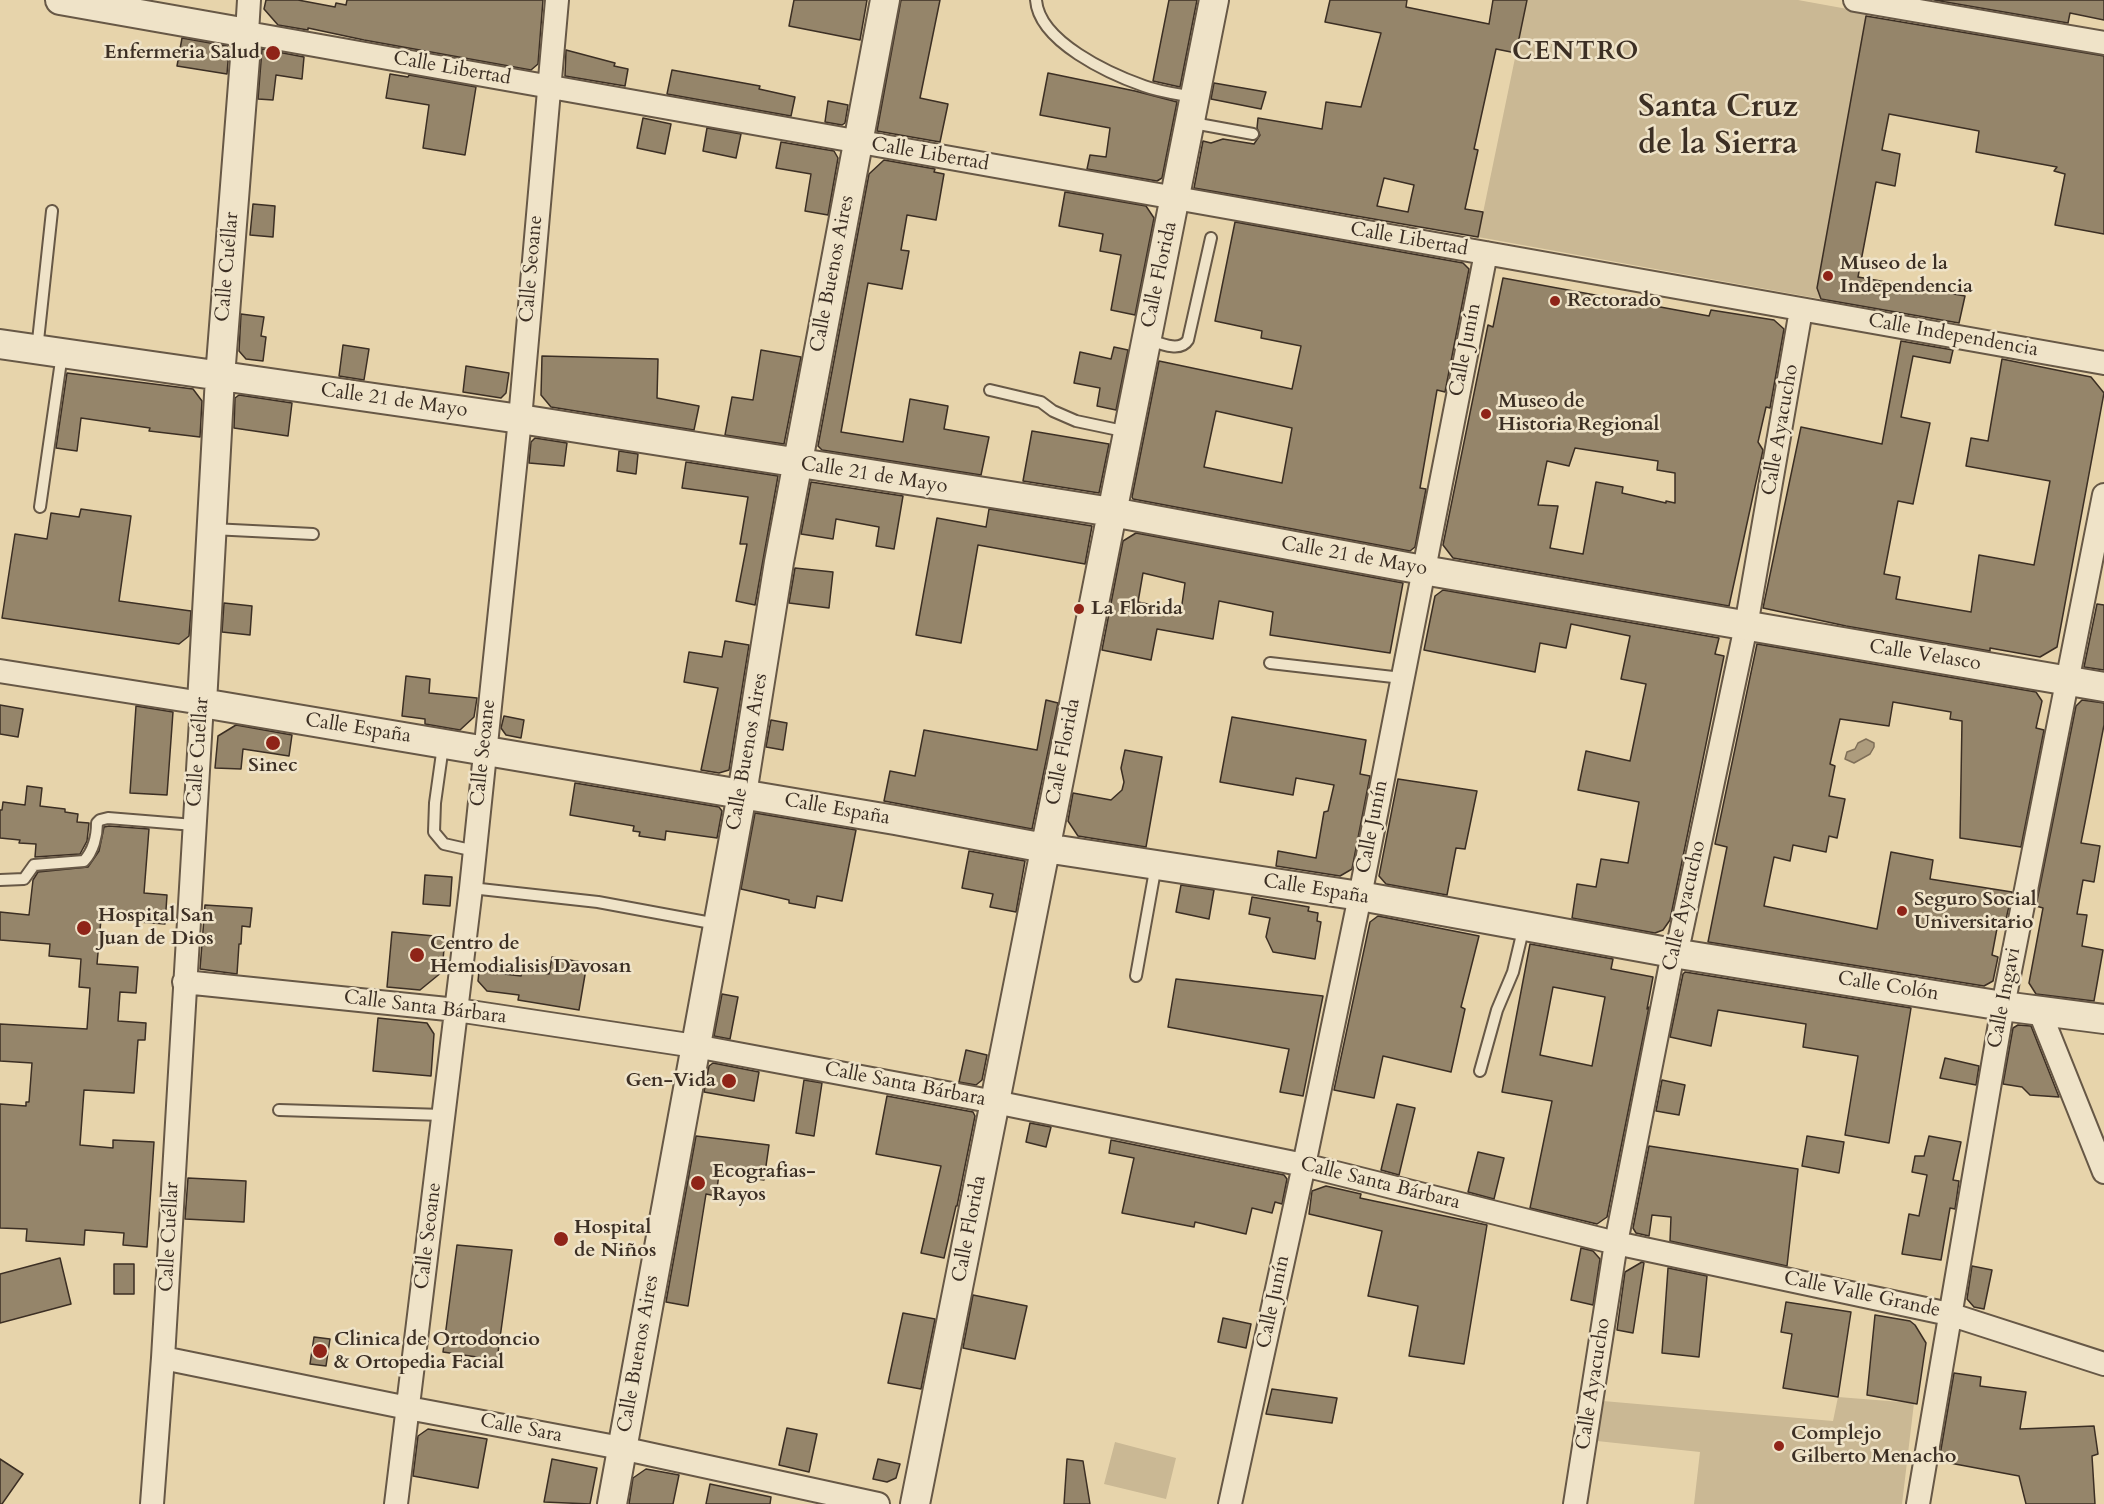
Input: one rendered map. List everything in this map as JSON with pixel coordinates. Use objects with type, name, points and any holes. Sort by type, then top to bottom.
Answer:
[{"type":"street","name":"Calle Libertad","points":[[60,0],[1801,310]]},
{"type":"street","name":"Calle Cuéllar","points":[[152,1504],[163,1358],[220,377],[249,0]]},
{"type":"street","name":"Calle Seoane","points":[[396,1504],[475,851],[520,419],[557,0]]},
{"type":"street","name":"Calle Buenos Aires","points":[[612,1504],[742,794],[776,562],[797,464],[885,0]]},
{"type":"street","name":"Calle Florida","points":[[915,1504],[1214,0]]},
{"type":"street","points":[[1858,0],[2104,43]]},
{"type":"street","name":"Calle Junín","points":[[1230,1504],[1360,896],[1486,253]]},
{"type":"street","name":"Calle Independencia","points":[[1801,310],[2104,363]]},
{"type":"street","name":"Calle Ayacucho","points":[[1575,1504],[1616,1243],[1673,953],[1680,937],[1746,626],[1801,310]]},
{"type":"street","name":"Calle 21 de Mayo","points":[[0,344],[520,419],[1112,512],[1423,570],[1746,626]]},
{"type":"street","name":"Calle Ingavi","points":[[1918,1504],[2003,1006],[2104,495]]},
{"type":"street","name":"Calle Velasco","points":[[1746,626],[2104,687]]},
{"type":"street","name":"Calle España","points":[[0,671],[443,743],[1045,848],[1360,896],[1673,953]]},
{"type":"street","name":"Calle Colón","points":[[1673,953],[2003,1006],[2104,1019]]},
{"type":"street","name":"Calle Santa Bárbara","points":[[184,982],[457,1010],[695,1046],[995,1102],[1304,1165],[1616,1243]]},
{"type":"street","points":[[2039,1011],[2104,1172]]},
{"type":"street","name":"Calle Valle Grande","points":[[1616,1243],[1949,1314],[2104,1364]]},
{"type":"street","name":"Calle Sara","points":[[163,1358],[621,1449],[878,1504]]},
{"type":"lane","points":[[1036,0],[1044,23],[1069,47],[1110,73],[1193,108],[1204,125],[1253,134]]},
{"type":"lane","points":[[40,507],[50,352],[52,211]]},
{"type":"lane","points":[[1147,339],[1179,347],[1185,345],[1211,238]]},
{"type":"lane","points":[[990,390],[1041,402],[1053,411],[1076,421],[1128,433]]},
{"type":"lane","points":[[211,529],[313,534]]},
{"type":"lane","points":[[1270,663],[1402,678]]},
{"type":"lane","points":[[443,743],[435,803],[434,832],[444,844],[475,851]]},
{"type":"lane","points":[[0,880],[24,879],[30,868],[34,866],[84,861],[88,857],[97,834],[97,823],[100,820],[108,818],[194,825]]},
{"type":"lane","points":[[1136,976],[1156,865]]},
{"type":"lane","points":[[471,888],[598,902],[718,924]]},
{"type":"lane","points":[[1480,1071],[1497,1010],[1513,972],[1524,926]]},
{"type":"lane","points":[[279,1110],[443,1115]]},
{"type":"shaded area","points":[[1527,0],[1798,0],[1853,10],[1868,10],[1817,288],[1821,299],[1478,237]]},
{"type":"shaded area","points":[[1866,739],[1874,743],[1870,754],[1854,763],[1845,759],[1847,752],[1855,749],[1858,743]]},
{"type":"shaded area","name":"Complejo Gilberto Menacho","points":[[1838,1397],[1914,1403],[1902,1504],[1694,1504],[1700,1452],[1597,1441],[1603,1401],[1833,1421]]},
{"type":"shaded area","points":[[1115,1442],[1176,1458],[1166,1499],[1104,1484]]},
{"type":"building","points":[[266,0],[298,0],[335,7],[336,3],[346,5],[347,0],[543,0],[538,64],[531,70],[308,28],[308,30],[278,25],[264,9]]},
{"type":"building","points":[[794,0],[867,0],[860,40],[789,26]]},
{"type":"building","points":[[901,0],[940,0],[920,98],[948,104],[940,142],[877,131]]},
{"type":"building","points":[[1169,0],[1197,0],[1180,87],[1153,81]]},
{"type":"building","points":[[1330,0],[1407,0],[1406,7],[1489,24],[1493,0],[1527,0],[1516,53],[1496,49],[1474,149],[1478,150],[1465,209],[1483,212],[1478,237],[1194,188],[1203,141],[1211,143],[1223,139],[1254,144],[1260,135],[1257,128],[1258,118],[1322,129],[1326,102],[1361,107],[1381,33],[1325,22]],"holes":[[[1384,178],[1414,185],[1408,212],[1377,206]]]},
{"type":"building","points":[[1934,0],[2104,0],[2104,20],[2070,13],[2068,23]]},
{"type":"building","points":[[1866,16],[2104,56],[2104,234],[2055,225],[2065,174],[2054,171],[2057,167],[1976,152],[1979,131],[1889,114],[1882,150],[1900,154],[1895,186],[1876,182],[1858,277],[1965,296],[1959,323],[1821,299],[1817,288]]},
{"type":"building","points":[[182,38],[227,46],[229,49],[227,74],[177,66]]},
{"type":"building","points":[[262,49],[304,57],[302,79],[276,75],[273,100],[258,99]]},
{"type":"building","points":[[566,50],[615,63],[614,66],[628,69],[625,86],[565,76]]},
{"type":"building","points":[[672,70],[760,86],[759,89],[795,97],[791,116],[667,94]]},
{"type":"building","points":[[1048,73],[1177,102],[1162,178],[1157,181],[1087,169],[1090,155],[1106,157],[1110,128],[1040,115]]},
{"type":"building","points":[[390,74],[408,77],[409,75],[476,87],[465,155],[423,148],[429,105],[386,98]]},
{"type":"building","points":[[1214,83],[1266,92],[1261,109],[1211,99]]},
{"type":"building","points":[[828,101],[848,105],[845,123],[842,125],[825,122]]},
{"type":"building","points":[[643,118],[671,124],[665,154],[637,148]]},
{"type":"building","points":[[707,128],[741,134],[736,158],[703,151]]},
{"type":"building","points":[[781,142],[834,151],[838,158],[828,215],[805,211],[811,174],[776,168]]},
{"type":"building","points":[[884,160],[935,169],[934,172],[944,174],[936,220],[907,215],[901,250],[909,251],[902,289],[868,283],[841,432],[903,442],[910,399],[948,406],[944,429],[989,437],[981,475],[822,450],[818,446],[869,174]]},
{"type":"building","points":[[1065,192],[1146,206],[1154,218],[1135,315],[1111,310],[1121,255],[1100,251],[1103,234],[1059,226]]},
{"type":"building","points":[[253,204],[275,206],[273,237],[250,235]]},
{"type":"building","points":[[1235,222],[1463,263],[1469,269],[1445,392],[1437,390],[1420,488],[1426,489],[1415,547],[1410,551],[1133,499],[1159,361],[1292,389],[1301,346],[1261,338],[1262,331],[1215,321]],"holes":[[[1216,411],[1292,428],[1282,483],[1204,467]]]},
{"type":"building","points":[[1503,278],[1709,316],[1711,310],[1774,320],[1784,329],[1770,408],[1766,407],[1758,442],[1763,450],[1729,606],[1453,558],[1443,545],[1488,325],[1493,327]],"holes":[[[1575,448],[1658,461],[1657,470],[1675,473],[1675,503],[1622,493],[1623,487],[1596,482],[1583,554],[1550,548],[1558,506],[1538,505],[1547,461],[1569,466]]]},
{"type":"building","points":[[241,314],[264,317],[261,336],[266,337],[263,361],[246,359],[239,351]]},
{"type":"building","points":[[1901,341],[1953,350],[1950,363],[1913,356],[1901,417],[1930,423],[1913,504],[1898,501],[1884,574],[1900,577],[1896,599],[1971,612],[1979,555],[2034,565],[2050,481],[1966,466],[1971,438],[1988,441],[2002,359],[2091,377],[2104,393],[2057,647],[2040,657],[1990,648],[1990,651],[1846,626],[1763,608],[1801,427],[1882,444]]},
{"type":"building","points":[[343,345],[369,349],[364,380],[339,376]]},
{"type":"building","points":[[1114,347],[1128,350],[1116,410],[1097,406],[1100,388],[1074,383],[1080,352],[1111,359]]},
{"type":"building","points":[[761,350],[801,357],[784,444],[725,435],[732,397],[753,400]]},
{"type":"building","points":[[542,356],[658,359],[657,398],[699,406],[694,430],[551,407],[541,395]]},
{"type":"building","points":[[466,366],[509,373],[506,393],[501,398],[463,392]]},
{"type":"building","points":[[67,373],[193,389],[202,401],[200,437],[149,431],[150,428],[81,418],[77,451],[56,448]]},
{"type":"building","points":[[239,395],[292,403],[288,436],[234,428],[235,398]]},
{"type":"building","points":[[1032,431],[1109,444],[1099,493],[1023,481]]},
{"type":"building","points":[[535,438],[567,443],[564,466],[529,463],[531,442]]},
{"type":"building","points":[[619,451],[638,454],[636,474],[617,471]]},
{"type":"building","points":[[686,462],[778,476],[755,605],[736,601],[747,544],[740,544],[748,497],[682,488]]},
{"type":"building","points":[[811,482],[903,496],[894,549],[876,546],[879,527],[836,519],[833,539],[801,534]]},
{"type":"building","points":[[81,509],[131,516],[119,601],[191,611],[189,636],[179,644],[2,618],[15,534],[47,539],[51,513],[79,517]]},
{"type":"building","points":[[989,509],[1092,526],[1085,564],[978,545],[961,643],[916,635],[937,518],[986,527]]},
{"type":"building","points":[[1136,533],[1403,583],[1390,653],[1270,635],[1273,612],[1219,601],[1213,639],[1157,629],[1151,660],[1102,650],[1123,541]],"holes":[[[1143,573],[1185,583],[1181,611],[1138,602]]]},
{"type":"building","points":[[795,568],[833,572],[829,608],[789,603]]},
{"type":"building","points":[[1443,590],[1719,638],[1715,654],[1724,656],[1670,920],[1663,930],[1655,933],[1572,918],[1577,884],[1596,887],[1601,859],[1628,863],[1639,802],[1578,790],[1586,751],[1630,761],[1646,684],[1621,679],[1630,636],[1571,624],[1566,648],[1540,643],[1535,672],[1424,650],[1435,596]]},
{"type":"building","points":[[224,603],[252,606],[250,635],[222,632]]},
{"type":"building","points":[[2097,604],[2104,605],[2104,670],[2084,667]]},
{"type":"building","points":[[725,641],[749,645],[729,770],[719,773],[701,770],[718,688],[684,682],[689,652],[722,657]]},
{"type":"building","points":[[1757,644],[2036,692],[2042,701],[2036,728],[2044,730],[2021,847],[1960,838],[1962,721],[1950,719],[1951,712],[1893,702],[1889,726],[1840,719],[1830,764],[1835,766],[1829,796],[1845,799],[1837,838],[1829,836],[1826,852],[1793,845],[1790,861],[1774,857],[1764,906],[1877,929],[1891,852],[1933,860],[1930,879],[2012,892],[2005,924],[1998,923],[1992,955],[1998,957],[1993,981],[1984,986],[1708,942],[1727,847],[1715,844]]},
{"type":"building","points":[[406,676],[430,679],[429,693],[477,698],[474,717],[460,730],[425,724],[425,719],[402,716]]},
{"type":"building","points":[[1046,700],[1058,703],[1032,829],[884,801],[890,771],[915,776],[924,730],[1037,750]]},
{"type":"building","points":[[2082,700],[2104,703],[2104,725],[2081,843],[2100,846],[2094,882],[2083,880],[2077,914],[2087,915],[2082,946],[2103,950],[2094,1001],[2036,994],[2029,983],[2043,908],[2036,906],[2076,706]]},
{"type":"building","points":[[0,705],[23,709],[18,737],[0,734]]},
{"type":"building","points":[[136,706],[173,712],[167,795],[130,793]]},
{"type":"building","points":[[504,716],[524,720],[521,738],[506,735],[501,728]]},
{"type":"building","points":[[1232,717],[1366,740],[1360,774],[1370,776],[1352,869],[1340,876],[1276,866],[1278,851],[1316,858],[1324,812],[1328,811],[1334,785],[1296,778],[1293,795],[1220,782]]},
{"type":"building","points":[[771,720],[787,723],[783,750],[766,747]]},
{"type":"building","points":[[236,725],[292,735],[289,756],[243,749],[241,769],[215,768],[218,736]]},
{"type":"building","points":[[1125,750],[1162,757],[1146,847],[1078,836],[1068,821],[1073,793],[1111,800],[1122,790],[1124,782],[1121,768]]},
{"type":"building","points":[[1398,779],[1477,791],[1465,849],[1456,848],[1447,895],[1386,884],[1379,876]]},
{"type":"building","points":[[575,783],[719,807],[722,811],[717,838],[666,831],[665,840],[639,836],[640,832],[633,831],[634,826],[570,815]]},
{"type":"building","points":[[27,786],[42,788],[40,806],[65,809],[65,812],[78,814],[77,822],[89,823],[87,841],[80,854],[35,857],[36,844],[19,843],[20,840],[0,838],[0,810],[2,810],[3,802],[25,805]]},
{"type":"building","points":[[755,813],[856,830],[842,901],[817,896],[815,908],[741,889]]},
{"type":"building","points":[[104,827],[149,829],[144,893],[167,895],[165,924],[101,919],[97,964],[138,967],[136,993],[120,992],[118,1021],[146,1023],[145,1040],[138,1040],[134,1093],[84,1090],[80,1145],[113,1148],[113,1140],[154,1142],[147,1247],[123,1245],[124,1233],[85,1230],[84,1245],[26,1241],[27,1229],[0,1228],[0,1104],[26,1106],[26,1102],[29,1102],[32,1063],[0,1061],[0,1024],[87,1029],[90,988],[79,987],[81,959],[49,956],[50,944],[0,940],[0,912],[29,915],[33,880],[38,872],[88,867],[99,851]]},
{"type":"building","points":[[969,851],[1025,861],[1016,912],[990,907],[993,894],[962,888]]},
{"type":"building","points":[[425,875],[452,877],[450,906],[423,904]]},
{"type":"building","points":[[1181,885],[1214,890],[1209,919],[1176,912]]},
{"type":"building","points":[[1252,897],[1309,907],[1308,911],[1318,913],[1317,921],[1321,922],[1315,959],[1273,952],[1266,937],[1270,918],[1249,914]]},
{"type":"building","points":[[205,905],[252,908],[250,927],[242,926],[237,974],[200,969]]},
{"type":"building","points":[[1378,916],[1479,936],[1461,1007],[1465,1009],[1451,1072],[1383,1056],[1374,1098],[1334,1090],[1370,922]]},
{"type":"building","name":"Centro de Hemodialisis Davosan","points":[[392,932],[445,937],[442,972],[420,990],[387,987]]},
{"type":"building","points":[[1530,944],[1613,959],[1611,969],[1653,977],[1607,1217],[1597,1224],[1530,1208],[1552,1101],[1502,1092]],"holes":[[[1553,987],[1605,997],[1592,1066],[1540,1055]]]},
{"type":"building","points":[[552,957],[587,963],[579,1010],[518,1000],[519,995],[487,991],[478,981],[479,971],[521,976],[523,970],[549,974]]},
{"type":"building","points":[[1685,972],[1911,1008],[1889,1143],[1845,1135],[1858,1056],[1803,1047],[1806,1024],[1718,1010],[1711,1046],[1670,1037]]},
{"type":"building","points":[[1176,979],[1323,996],[1303,1096],[1280,1092],[1289,1049],[1168,1027]]},
{"type":"building","points":[[722,994],[738,997],[730,1039],[714,1036]]},
{"type":"building","points":[[378,1018],[427,1023],[434,1034],[431,1076],[373,1071]]},
{"type":"building","points":[[2018,1025],[2031,1026],[2059,1097],[2030,1095],[2022,1087],[2003,1084],[2013,1028]]},
{"type":"building","points":[[966,1050],[987,1055],[982,1080],[976,1085],[959,1082]]},
{"type":"building","points":[[1945,1058],[1979,1066],[1976,1085],[1940,1078]]},
{"type":"building","name":"Gen-Vida","points":[[713,1063],[759,1072],[754,1101],[704,1092],[709,1066]]},
{"type":"building","points":[[804,1080],[822,1083],[814,1136],[796,1133]]},
{"type":"building","points":[[1662,1080],[1685,1085],[1679,1115],[1656,1111]]},
{"type":"building","points":[[887,1096],[973,1112],[975,1116],[944,1258],[921,1253],[941,1166],[876,1154]]},
{"type":"building","points":[[1397,1104],[1415,1108],[1399,1175],[1381,1170]]},
{"type":"building","points":[[1030,1123],[1051,1127],[1046,1147],[1026,1142]]},
{"type":"building","points":[[696,1136],[769,1145],[764,1180],[719,1174],[716,1196],[706,1194],[688,1306],[666,1302]]},
{"type":"building","points":[[1807,1136],[1844,1142],[1839,1173],[1802,1166]]},
{"type":"building","points":[[1929,1136],[1961,1142],[1953,1180],[1959,1181],[1955,1209],[1950,1208],[1941,1260],[1902,1254],[1909,1214],[1919,1216],[1927,1175],[1912,1172],[1915,1156],[1924,1156]]},
{"type":"building","points":[[1111,1140],[1284,1175],[1287,1179],[1282,1204],[1275,1202],[1272,1213],[1252,1208],[1246,1234],[1195,1222],[1194,1227],[1122,1213],[1134,1158],[1109,1153]]},
{"type":"building","points":[[1649,1146],[1798,1169],[1787,1266],[1670,1241],[1671,1217],[1652,1215],[1649,1236],[1636,1233],[1633,1228]]},
{"type":"building","points":[[1478,1152],[1504,1158],[1494,1199],[1468,1192]]},
{"type":"building","points":[[188,1178],[246,1181],[244,1222],[185,1219]]},
{"type":"building","points":[[1326,1186],[1361,1194],[1360,1198],[1487,1225],[1464,1364],[1409,1356],[1418,1306],[1368,1296],[1382,1231],[1309,1214],[1312,1191]]},
{"type":"building","points":[[457,1245],[512,1250],[497,1360],[443,1352]]},
{"type":"building","points":[[1581,1248],[1593,1251],[1600,1259],[1593,1305],[1571,1300]]},
{"type":"building","points":[[60,1258],[71,1304],[0,1323],[0,1274]]},
{"type":"building","points":[[1644,1263],[1633,1333],[1617,1330],[1625,1272]]},
{"type":"building","points":[[114,1264],[134,1264],[134,1294],[114,1294]]},
{"type":"building","points":[[1972,1266],[1992,1270],[1984,1309],[1974,1307],[1967,1299]]},
{"type":"building","points":[[1668,1268],[1707,1276],[1699,1357],[1662,1353]]},
{"type":"building","points":[[973,1295],[1027,1306],[1015,1359],[963,1348]]},
{"type":"building","points":[[1786,1302],[1851,1312],[1838,1397],[1783,1388],[1792,1334],[1781,1332]]},
{"type":"building","points":[[903,1313],[935,1319],[921,1389],[888,1383]]},
{"type":"building","points":[[1875,1315],[1910,1321],[1926,1343],[1917,1404],[1867,1395]]},
{"type":"building","points":[[1223,1318],[1251,1324],[1246,1348],[1218,1342]]},
{"type":"building","name":"Clinica de Ortodoncio & Ortopedia Facial","points":[[314,1337],[330,1339],[326,1366],[310,1364]]},
{"type":"building","points":[[1954,1373],[1981,1377],[1980,1386],[2026,1392],[2020,1429],[2094,1426],[2098,1454],[2092,1456],[2095,1504],[2026,1504],[2019,1476],[1939,1461]]},
{"type":"building","points":[[1272,1389],[1337,1398],[1332,1423],[1266,1414]]},
{"type":"building","points":[[787,1428],[817,1434],[809,1472],[779,1465]]},
{"type":"building","points":[[428,1429],[487,1439],[478,1488],[413,1476],[418,1436]]},
{"type":"building","points":[[0,1459],[23,1474],[2,1504],[0,1504]]},
{"type":"building","points":[[552,1459],[597,1468],[590,1504],[544,1502]]},
{"type":"building","points":[[878,1459],[900,1464],[896,1478],[887,1482],[873,1479]]},
{"type":"building","points":[[1067,1459],[1083,1461],[1090,1504],[1064,1504]]},
{"type":"building","points":[[646,1469],[679,1475],[673,1504],[629,1504],[633,1478]]},
{"type":"building","points":[[710,1484],[771,1497],[770,1504],[706,1504]]},
{"type":"place","name":"Enfermeria Salud","points":[[273,53]]},
{"type":"place","name":"Museo de la Independencia","points":[[1828,276]]},
{"type":"place","name":"Rectorado","points":[[1555,301]]},
{"type":"place","name":"Museo de Historia Regional","points":[[1486,414]]},
{"type":"place","name":"La Florida","points":[[1079,609]]},
{"type":"place","name":"Sinec","points":[[273,743]]},
{"type":"place","name":"Seguro Social Universitario","points":[[1902,911]]},
{"type":"place","name":"Hospital San Juan de Dios","points":[[84,928]]},
{"type":"place","name":"Centro de Hemodialisis Davosan","points":[[417,955]]},
{"type":"place","name":"Gen-Vida","points":[[729,1081]]},
{"type":"place","name":"Ecografias- Rayos","points":[[698,1183]]},
{"type":"place","name":"Hospital de Niños","points":[[561,1239]]},
{"type":"place","name":"Clinica de Ortodoncio & Ortopedia Facial","points":[[320,1351]]},
{"type":"place","name":"Complejo Gilberto Menacho","points":[[1779,1446]]},
{"type":"district","name":"CENTRO","points":[[1576,53]]},
{"type":"district","name":"Santa Cruz de la Sierra","points":[[1718,128]]}]
